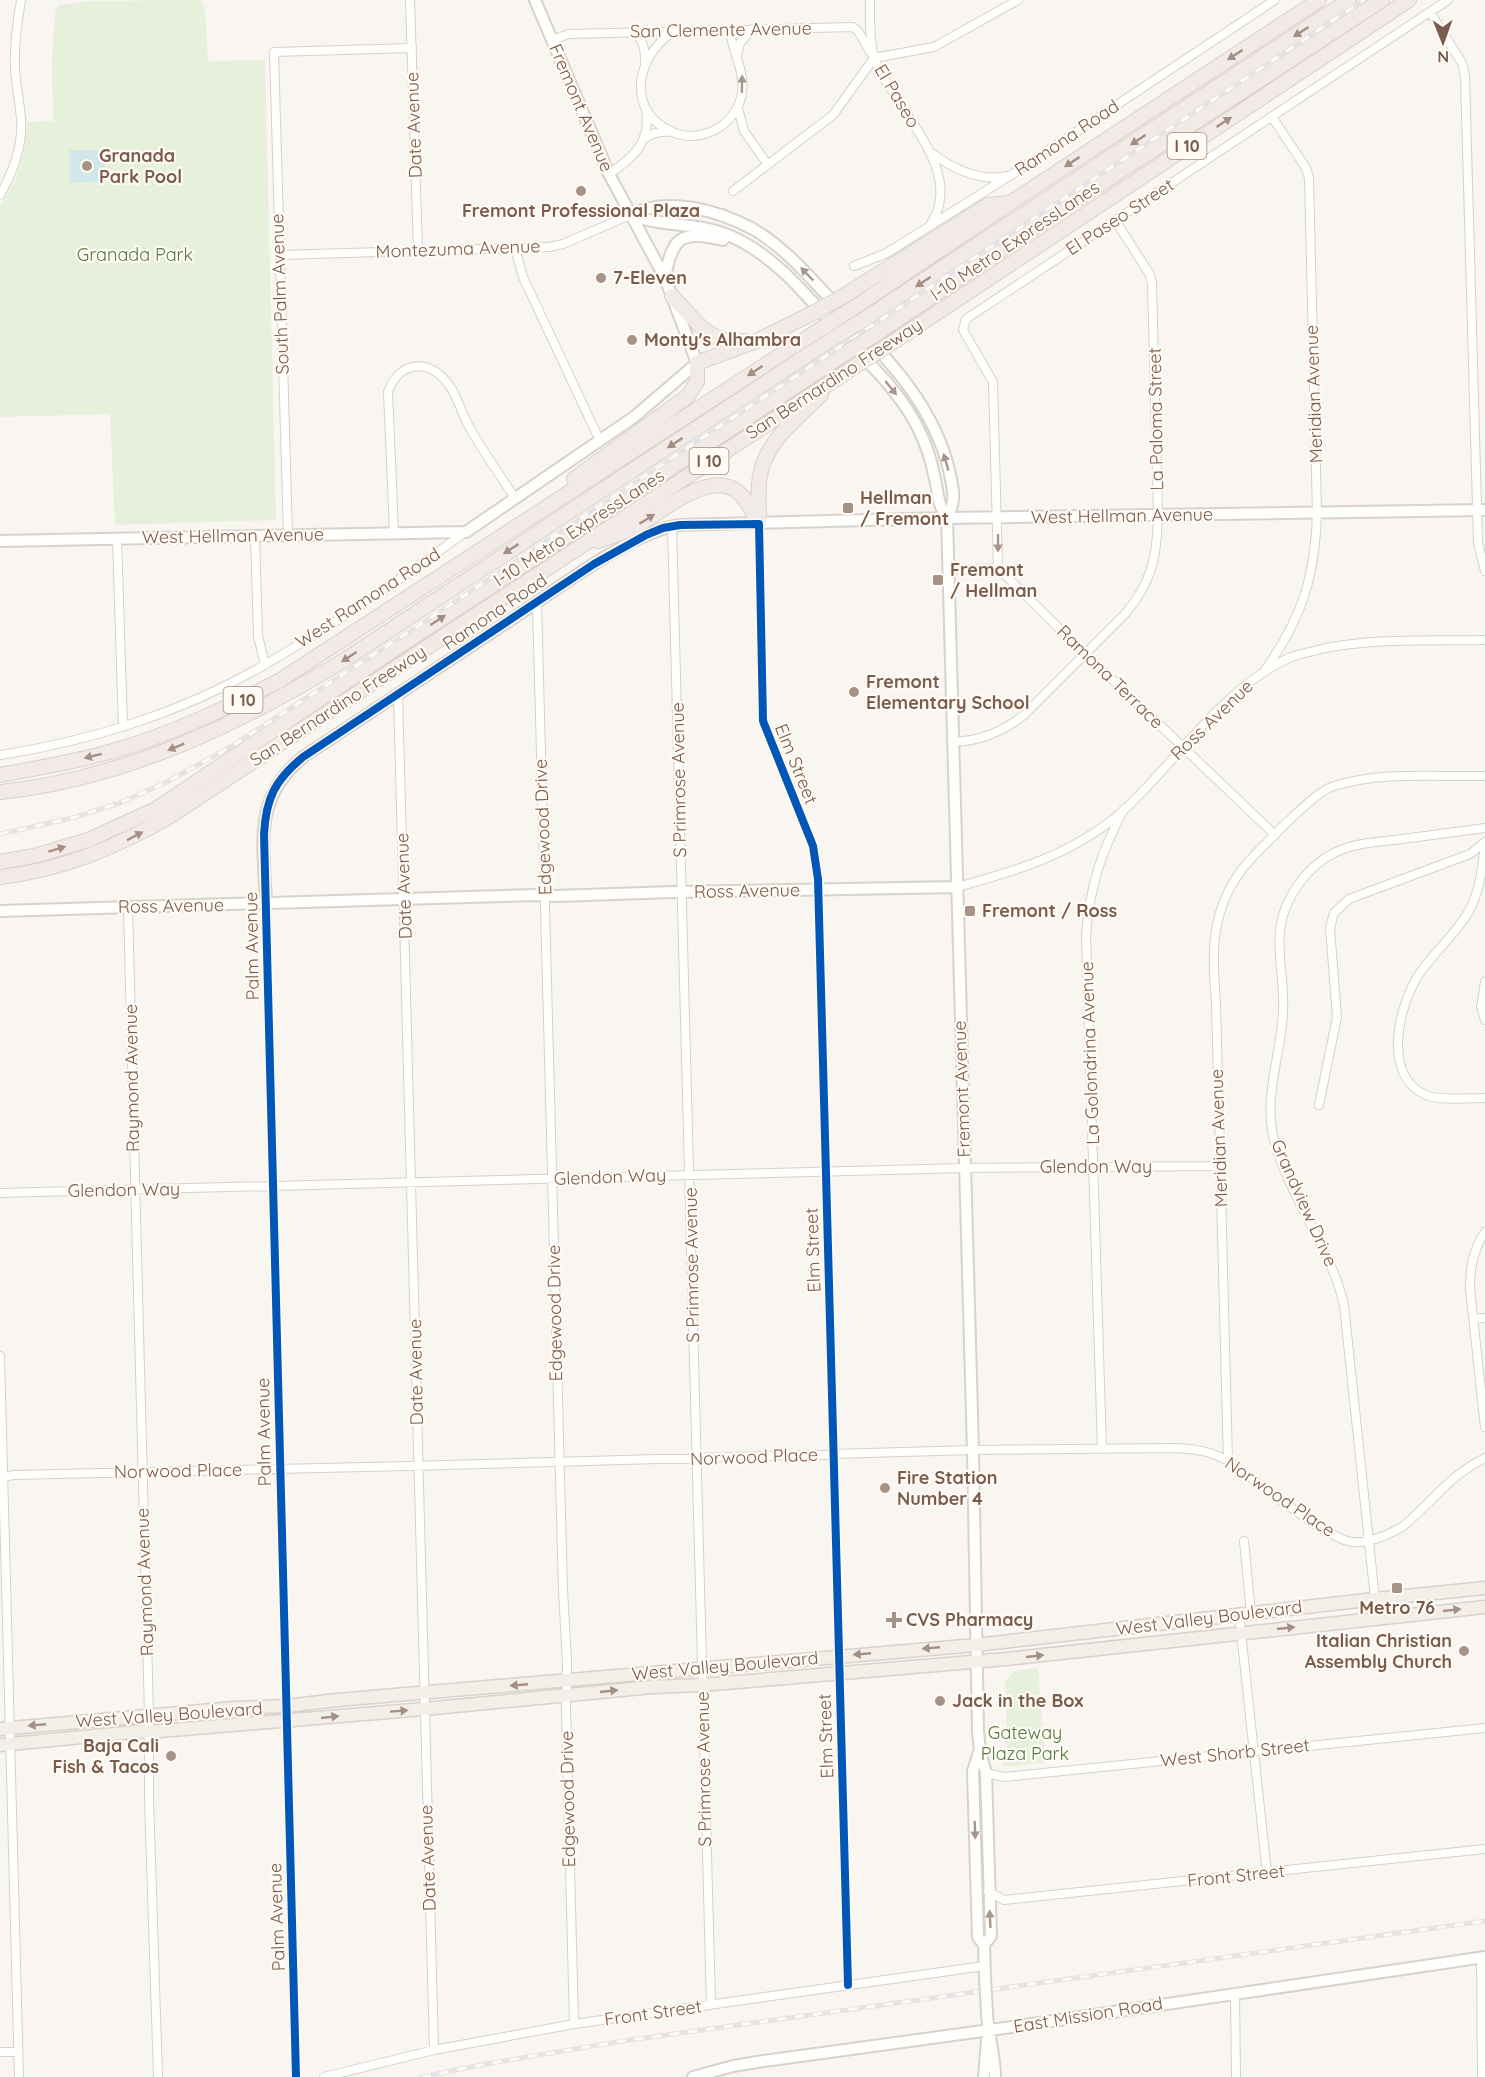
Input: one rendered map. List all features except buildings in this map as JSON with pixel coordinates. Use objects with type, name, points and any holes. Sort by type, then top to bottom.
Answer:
[{"type":"highway","name":"I 10","points":[[0,775],[114,751],[171,731],[225,708],[279,681],[852,309],[1319,0]]},
{"type":"highway","name":"I-10 Metro ExpressLanes","points":[[0,792],[63,781],[132,763],[212,732],[307,683],[1350,0]]},
{"type":"highway","name":"I-10 Metro ExpressLanes","points":[[0,862],[38,855],[88,840],[156,809],[395,649],[1382,0]]},
{"type":"highway","name":"San Bernardino Freeway","points":[[0,877],[52,868],[80,860],[121,843],[164,820],[887,346],[1409,0]]},
{"type":"highway","points":[[459,564],[688,396],[697,382],[697,363],[760,339],[809,315],[842,297],[988,205],[1010,203]]},
{"type":"highway","points":[[964,293],[995,254]]},
{"type":"highway","points":[[672,296],[710,335],[728,341],[760,339]]},
{"type":"highway","points":[[759,524],[761,471],[770,450],[781,434],[844,373]]},
{"type":"highway","points":[[663,432],[724,411]]},
{"type":"highway","points":[[574,550],[634,528],[680,498],[713,486],[726,486],[739,492],[759,524]]},
{"type":"highway","points":[[132,763],[171,731]]},
{"type":"main road","name":"Fremont Avenue","points":[[535,0],[609,174],[630,215],[656,222],[706,228],[746,244],[785,273],[903,403],[923,439],[934,473],[938,504],[946,518],[980,1752]]},
{"type":"main road","name":"Fremont Avenue","points":[[630,215],[652,206],[681,207],[716,214],[753,229],[786,254],[877,348],[906,382],[925,410],[942,446],[951,482],[954,504],[946,518]]},
{"type":"main road","points":[[630,215],[665,278],[697,363]]},
{"type":"main road","points":[[665,278],[669,254],[682,239],[696,235],[746,244]]},
{"type":"main road","name":"West Ramona Road","points":[[466,532],[514,497],[600,441],[643,409],[697,363]]},
{"type":"main road","name":"West Hellman Avenue","points":[[759,524],[946,518],[1481,510]]},
{"type":"main road","name":"Ramona Road","points":[[274,787],[287,770],[303,757],[594,564],[646,535],[672,526],[759,524]]},
{"type":"main road","name":"West Hellman Avenue","points":[[0,541],[466,532]]},
{"type":"main road","name":"Palm Avenue","points":[[266,904],[265,819],[267,805],[274,787]]},
{"type":"main road","name":"Ross Avenue","points":[[0,911],[682,892],[957,887]]},
{"type":"main road","name":"West Valley Boulevard","points":[[5,1728],[234,1708],[287,1706],[703,1667],[976,1645],[1485,1588]]},
{"type":"main road","name":"West Valley Boulevard","points":[[5,1745],[137,1731],[286,1721],[652,1687],[977,1661],[1485,1607]]},
{"type":"main road","points":[[980,1752],[986,1773],[991,1936],[984,1945]]},
{"type":"main road","points":[[980,1752],[973,1771],[978,1937],[984,1945],[988,2031],[984,2077]]},
{"type":"main road","name":"East Mission Road","points":[[693,2077],[733,2066],[764,2061],[988,2031],[1483,1957]]},
{"type":"main road","points":[[988,2031],[995,2063],[995,2077]]},
{"type":"street","points":[[0,195],[16,160],[21,142],[22,123],[15,72],[15,46],[21,0]]},
{"type":"street","name":"Date Avenue","points":[[410,0],[418,250]]},
{"type":"street","name":"El Paseo","points":[[870,0],[874,58],[890,88],[932,153],[939,180],[939,195],[934,218],[927,228]]},
{"type":"street","points":[[733,191],[833,115],[874,58],[934,47],[1018,0]]},
{"type":"street","name":"Ramona Road","points":[[854,266],[887,253],[1011,175],[1275,0]]},
{"type":"street","name":"El Paseo Street","points":[[998,517],[993,382],[963,330],[966,318],[1448,0]]},
{"type":"street","points":[[1430,12],[1462,63],[1465,76],[1481,510],[1478,543],[1485,571]]},
{"type":"street","name":"San Clemente Avenue","points":[[552,39],[569,34],[853,27],[858,31],[874,58]]},
{"type":"street","points":[[737,57],[740,43],[752,29]]},
{"type":"street","points":[[646,109],[658,123],[671,131],[688,135],[712,132],[723,126],[738,108],[742,95],[743,80],[731,41],[730,30]]},
{"type":"street","points":[[609,174],[630,160],[645,138],[648,120],[640,88],[641,76],[657,44],[674,31]]},
{"type":"street","points":[[634,32],[644,46],[645,65]]},
{"type":"street","name":"South Palm Avenue","points":[[288,535],[274,52],[412,48]]},
{"type":"street","points":[[738,108],[744,131],[768,165]]},
{"type":"street","name":"Meridian Avenue","points":[[1264,671],[1287,635],[1307,592],[1316,546],[1317,513],[1309,178],[1306,168],[1272,117]]},
{"type":"street","points":[[723,126],[744,131]]},
{"type":"street","points":[[645,138],[656,133],[671,131]]},
{"type":"street","name":"El Paseo","points":[[932,153],[952,166],[977,176],[994,178],[1011,175]]},
{"type":"street","name":"Montezuma Avenue","points":[[279,255],[515,248],[563,244],[630,215]]},
{"type":"street","name":"La Paloma Street","points":[[952,742],[986,737],[1014,723],[1024,715],[1087,655],[1125,614],[1145,586],[1155,558],[1158,515],[1152,283],[1149,273],[1115,220]]},
{"type":"street","points":[[515,248],[522,277],[600,441]]},
{"type":"street","points":[[394,532],[388,392],[391,382],[407,368],[417,365],[428,367],[438,373],[452,388],[468,424],[514,497]]},
{"type":"street","points":[[948,570],[998,568],[998,517]]},
{"type":"street","name":"Elm Street","points":[[759,524],[763,722],[813,846],[818,872],[848,1985]]},
{"type":"street","name":"S Primrose Avenue","points":[[672,526],[711,2005]]},
{"type":"street","name":"West Ramona Road","points":[[0,755],[75,740],[123,727],[189,701],[265,665],[417,567],[466,532]]},
{"type":"street","points":[[255,536],[258,636],[265,665]]},
{"type":"street","points":[[117,539],[123,727]]},
{"type":"street","name":"Ramona Terrace","points":[[998,568],[1275,835]]},
{"type":"street","name":"Edgewood Drive","points":[[537,602],[574,2024]]},
{"type":"street","name":"Ross Avenue","points":[[957,887],[995,877],[1057,854],[1090,837],[1124,809],[1244,686],[1264,671],[1293,656],[1342,645],[1373,642],[1485,640]]},
{"type":"street","name":"Date Avenue","points":[[398,694],[434,2050]]},
{"type":"street","name":"Meridian Avenue","points":[[1228,1461],[1216,1003],[1212,956],[1215,928],[1224,902],[1237,876],[1275,835],[1297,812],[1332,786],[1375,778],[1485,776]]},
{"type":"street","name":"La Golondrina Avenue","points":[[1102,1449],[1086,935],[1088,912],[1097,870],[1124,809]]},
{"type":"street","name":"Grandview Drive","points":[[1377,1618],[1344,1305],[1339,1282],[1282,1163],[1270,1122],[1269,1100],[1283,1014],[1280,929],[1285,910],[1306,874],[1322,860],[1341,850],[1364,844],[1485,828]]},
{"type":"street","points":[[1485,844],[1480,881],[1474,901],[1458,928],[1415,981],[1404,1007],[1399,1033],[1399,1055],[1403,1073],[1418,1091],[1426,1096],[1438,1098],[1485,1098]]},
{"type":"street","points":[[1319,1105],[1337,1017],[1330,936],[1334,913],[1350,899],[1462,857],[1485,844]]},
{"type":"street","name":"Palm Avenue","points":[[266,904],[296,2077]]},
{"type":"street","name":"Raymond Avenue","points":[[128,907],[158,2077]]},
{"type":"street","points":[[1485,982],[1481,1006],[1485,1020]]},
{"type":"street","name":"Glendon Way","points":[[0,1193],[825,1171],[1220,1166]]},
{"type":"street","points":[[1485,1232],[1478,1243],[1470,1265],[1470,1289],[1485,1427]]},
{"type":"street","points":[[1474,1319],[1485,1318]]},
{"type":"street","points":[[0,1356],[5,1745],[19,2077]]},
{"type":"street","name":"Norwood Place","points":[[3,1478],[13,1475],[973,1450],[1197,1449],[1212,1452],[1228,1461],[1324,1530],[1352,1542],[1387,1536],[1406,1524],[1468,1466],[1485,1458]]},
{"type":"street","points":[[1244,1541],[1245,1614],[1242,1633],[1267,1873]]},
{"type":"street","name":"West Shorb Street","points":[[986,1773],[1004,1777],[1485,1728]]},
{"type":"street","name":"Front Street","points":[[988,1891],[1004,1900],[1485,1849]]},
{"type":"street","points":[[1482,2077],[1483,1957]]},
{"type":"street","name":"Front Street","points":[[324,2077],[434,2050],[574,2024],[984,1966]]},
{"type":"street","points":[[1235,1993],[1236,2077]]},
{"type":"street","points":[[0,2052],[18,2052]]},
{"type":"green space","name":"Granada Park","points":[[201,0],[205,10],[208,61],[265,60],[276,520],[115,525],[110,414],[0,417],[0,205],[17,176],[25,145],[27,122],[53,121],[52,59],[55,12],[59,5],[92,1]]},
{"type":"green space","name":"Gateway Plaza Park","points":[[1038,1668],[1046,1762],[1002,1767],[1007,1746],[1005,1681],[1015,1671]]},
{"type":"water","name":"Granada Park Pool","points":[[69,150],[104,150],[105,181],[70,183]]},
{"type":"railway","points":[[0,834],[72,818],[120,803],[167,782],[232,746],[421,624],[1364,0]]},
{"type":"railway","points":[[422,2077],[623,2041],[1485,1921]]},
{"type":"cycle path","points":[[296,2077],[264,834],[267,810],[279,782],[303,757],[594,564],[646,535],[663,528],[680,525],[759,524],[763,721],[813,846],[818,879],[848,1985]]},
{"type":"place","name":"Granada Park Pool","points":[[87,166]]},
{"type":"place","name":"Fremont Professional Plaza","points":[[581,191]]},
{"type":"place","name":"7-Eleven","points":[[601,278]]},
{"type":"place","name":"Monty's Alhambra","points":[[632,340]]},
{"type":"place","name":"Hellman / Fremont","points":[[848,508]]},
{"type":"place","name":"Fremont / Hellman","points":[[938,580]]},
{"type":"place","name":"Fremont Elementary School","points":[[854,692]]},
{"type":"place","name":"Fremont / Ross","points":[[970,911]]},
{"type":"place","name":"Fire Station Number 4","points":[[885,1488]]},
{"type":"place","name":"Metro 76","points":[[1397,1588]]},
{"type":"place","name":"CVS Pharmacy","points":[[894,1620]]},
{"type":"place","name":"Italian Christian Assembly Church","points":[[1464,1651]]},
{"type":"place","name":"Jack in the Box","points":[[940,1701]]},
{"type":"place","name":"Baja Cali Fish & Tacos","points":[[171,1756]]}]
